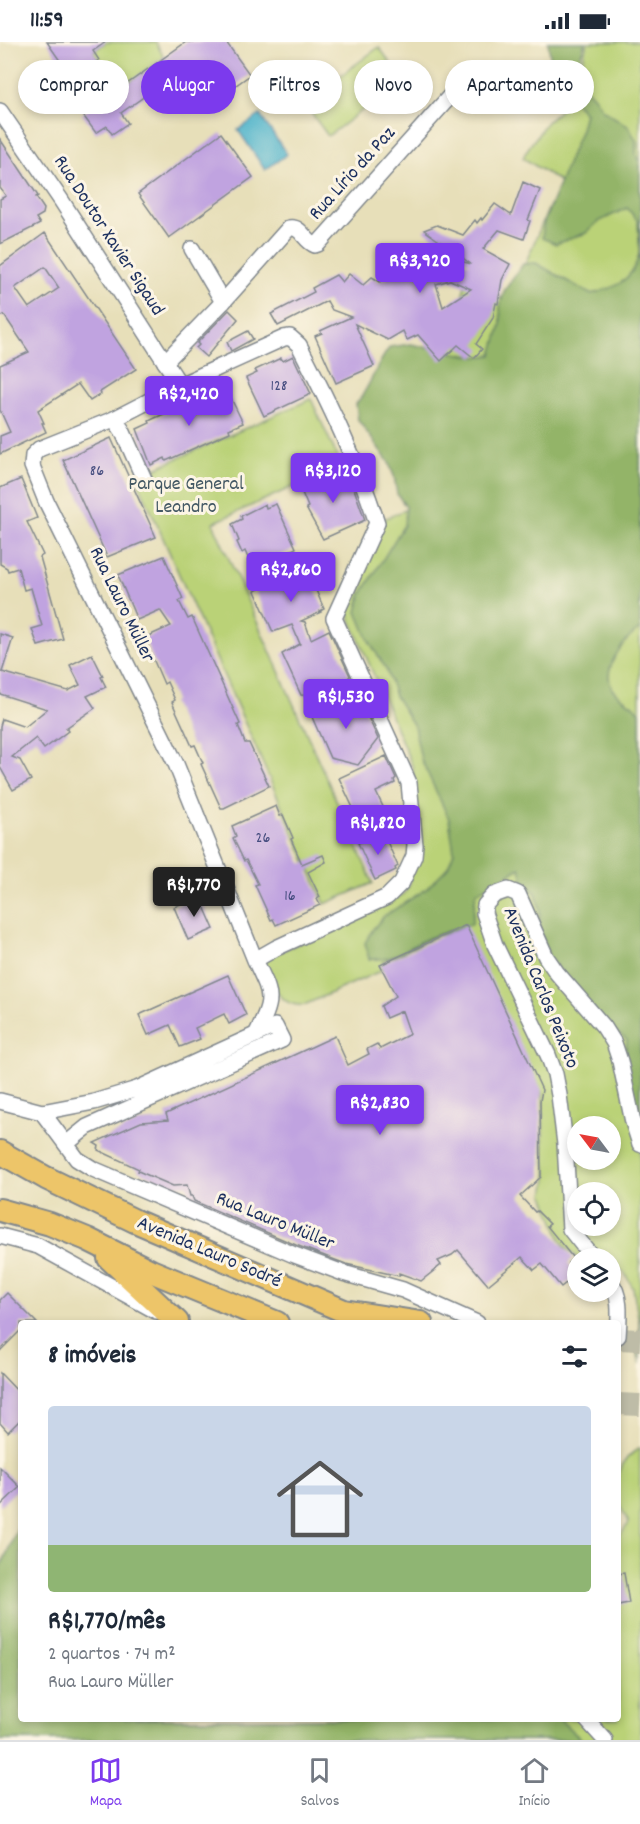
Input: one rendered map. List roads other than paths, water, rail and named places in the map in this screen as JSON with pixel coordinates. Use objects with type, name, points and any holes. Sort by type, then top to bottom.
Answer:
[{"type":"highway","name":"Avenida Lauro Sodré","points":[[3,1154],[46,1178],[135,1221],[344,1311],[402,1320]]},
{"type":"highway","name":"Avenida Lauro Sodré","points":[[5,1213],[50,1224],[87,1239],[151,1271],[270,1320]]},
{"type":"highway","points":[[87,1239],[174,1320]]},
{"type":"street","name":"Rua Lírio da Paz","points":[[223,302],[289,228],[298,229],[309,243],[315,245],[321,242],[445,102]]},
{"type":"street","name":"Rua Doutor Xavier Sigaud","points":[[0,111],[61,200],[180,385]]},
{"type":"street","points":[[165,362],[223,302],[192,249]]},
{"type":"street","name":"Rua Lauro Müller","points":[[255,960],[387,897],[402,882],[414,856],[415,845],[409,783],[334,618],[377,523],[364,482],[336,417],[299,345],[290,338],[284,338],[180,385],[114,419],[39,449],[33,455],[32,466],[46,501],[176,764],[255,960],[269,988],[268,1011],[256,1035]]},
{"type":"street","points":[[114,419],[122,430],[144,478]]},
{"type":"street","name":"Avenida Carlos Peixoto","points":[[585,1248],[570,1230],[562,1117],[555,1074],[495,945],[484,913],[485,905],[494,894],[508,890],[518,894],[546,957],[604,1027],[614,1043],[640,1144]]},
{"type":"street","points":[[0,1101],[42,1112],[80,1106],[157,1088],[278,1033],[256,1035],[157,1088],[87,1127],[66,1144]]},
{"type":"street","points":[[80,1106],[87,1127]]},
{"type":"street","name":"Rua Lauro Müller","points":[[42,1112],[77,1159],[93,1169],[292,1254],[343,1273],[403,1290],[470,1320]]},
{"type":"street","points":[[0,1236],[38,1246],[172,1320]]},
{"type":"street","points":[[618,1320],[619,1302]]},
{"type":"street","points":[[589,1722],[605,1740]]},
{"type":"water","points":[[260,115],[287,154],[265,170],[238,130]]},
{"type":"tunnel","points":[[621,1339],[640,1340]]},
{"type":"tunnel","points":[[621,1404],[640,1405]]},
{"type":"park label","name":"Parque General Leandro","points":[[186,496]]}]
